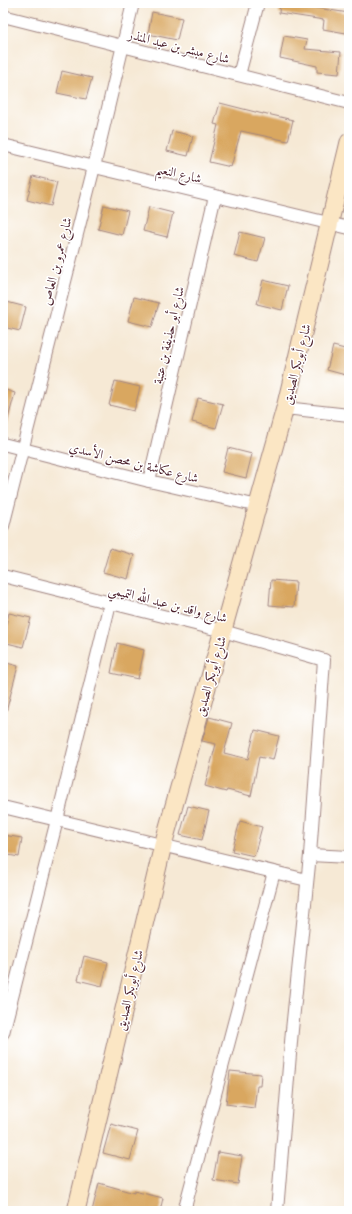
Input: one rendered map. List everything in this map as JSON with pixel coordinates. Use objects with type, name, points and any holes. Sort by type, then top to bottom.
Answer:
[{"type":"street","name":"شارع عمرو بن العاص","points":[[3,526],[94,167],[133,3]]},
{"type":"street","points":[[239,75],[258,3]]},
{"type":"street","name":"شارع مبشر بن عبد المنذر","points":[[3,16],[349,103]]},
{"type":"street","name":"شارع أبوبكر الصديق","points":[[76,1211],[163,845],[285,408],[349,142]]},
{"type":"street","name":"شارع النعيم","points":[[3,145],[349,228]]},
{"type":"street","name":"شارع أبو حذيفة بن عتبة","points":[[149,481],[215,196]]},
{"type":"street","points":[[285,408],[349,415]]},
{"type":"street","name":"شارع عكاشة بن محصن الأسدي","points":[[3,444],[149,481],[258,506]]},
{"type":"street","name":"شارع واقد بن عبد الله التميمي","points":[[3,576],[223,631],[324,660],[310,855]]},
{"type":"street","points":[[3,1034],[110,603]]},
{"type":"street","points":[[3,807],[307,880]]},
{"type":"street","points":[[277,1211],[310,855],[349,858]]},
{"type":"street","points":[[184,1211],[274,872]]},
{"type":"building","points":[[280,3],[311,3],[310,7],[349,13],[346,33],[323,29],[324,20],[279,13]]},
{"type":"building","points":[[152,12],[182,18],[177,40],[148,34]]},
{"type":"building","points":[[284,36],[307,40],[305,49],[341,52],[339,74],[317,72],[317,66],[280,58]]},
{"type":"building","points":[[62,71],[92,78],[86,99],[57,93]]},
{"type":"building","points":[[220,103],[293,120],[288,141],[241,131],[231,167],[209,162],[218,125],[214,124]]},
{"type":"building","points":[[172,131],[193,136],[188,156],[167,151]]},
{"type":"building","points":[[33,176],[57,182],[51,206],[27,200]]},
{"type":"building","points":[[104,205],[128,211],[122,235],[98,229]]},
{"type":"building","points":[[149,207],[173,213],[167,237],[143,231]]},
{"type":"building","points":[[240,232],[265,238],[258,262],[234,256]]},
{"type":"building","points":[[263,280],[288,286],[282,310],[257,304]]},
{"type":"building","points":[[134,297],[159,303],[152,327],[128,321]]},
{"type":"building","points":[[3,301],[26,307],[20,331],[3,327]]},
{"type":"building","points":[[333,346],[349,350],[349,376],[327,370]]},
{"type":"building","points":[[115,381],[140,387],[134,411],[109,405]]},
{"type":"building","points":[[3,389],[15,393],[6,426],[3,426]]},
{"type":"building","points":[[198,398],[223,404],[216,428],[192,422]]},
{"type":"building","points":[[228,448],[252,454],[246,478],[222,472]]},
{"type":"building","points":[[110,548],[134,555],[128,579],[103,572]]},
{"type":"building","points":[[271,580],[296,582],[294,607],[269,605]]},
{"type":"building","points":[[9,613],[31,618],[23,647],[3,642],[3,636]]},
{"type":"building","points":[[117,643],[144,650],[138,679],[111,673]]},
{"type":"building","points":[[3,662],[18,666],[6,712],[3,712]]},
{"type":"building","points":[[209,717],[232,723],[224,753],[248,759],[255,730],[279,736],[273,760],[259,757],[251,796],[227,790],[226,792],[205,786],[216,744],[202,741]]},
{"type":"building","points":[[188,806],[209,811],[202,840],[180,835]]},
{"type":"building","points":[[240,821],[262,827],[254,856],[232,851]]},
{"type":"building","points":[[3,835],[22,838],[19,857],[3,854]]},
{"type":"building","points":[[84,956],[108,962],[102,986],[78,980]]},
{"type":"building","points":[[230,1071],[261,1074],[260,1086],[257,1086],[254,1108],[226,1104]]},
{"type":"building","points":[[111,1124],[138,1131],[130,1160],[103,1153]]},
{"type":"building","points":[[218,1152],[242,1156],[238,1184],[213,1180]]},
{"type":"building","points":[[99,1183],[134,1193],[134,1191],[163,1198],[160,1211],[92,1211]]}]
